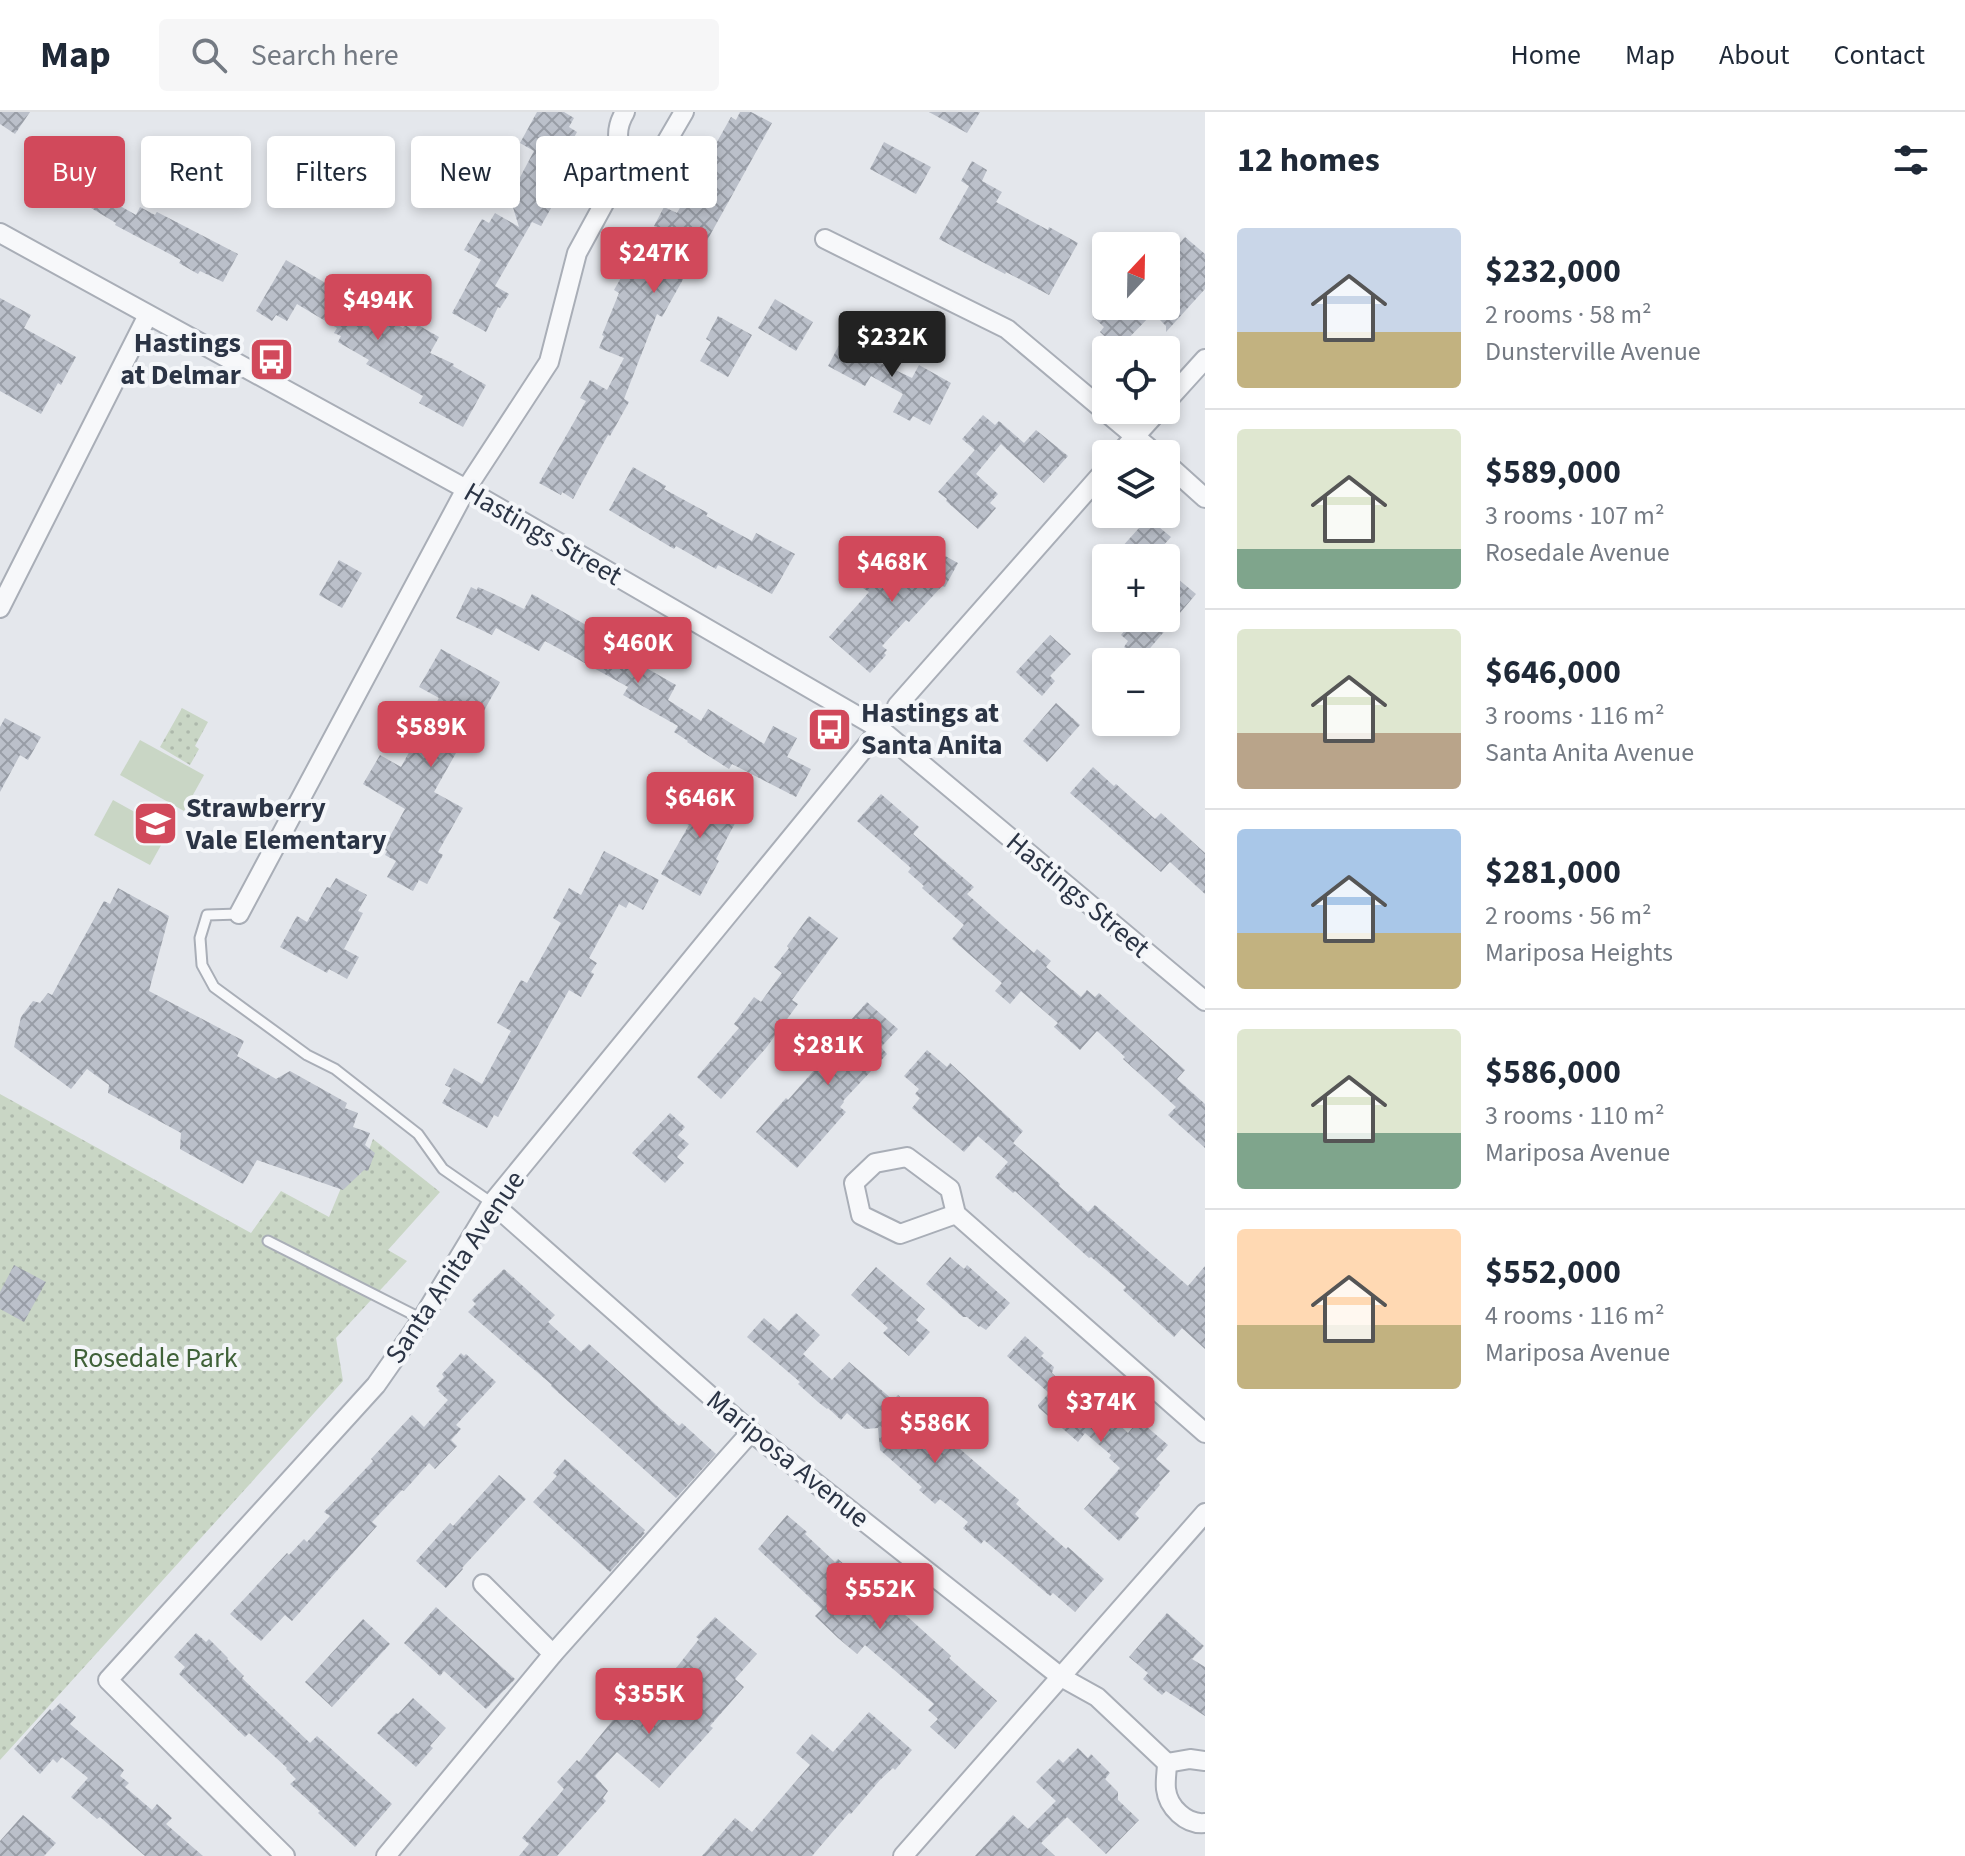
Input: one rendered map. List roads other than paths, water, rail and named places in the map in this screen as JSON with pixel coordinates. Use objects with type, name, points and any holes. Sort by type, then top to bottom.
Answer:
[{"type":"street","points":[[617,136],[618,123],[625,112]]},
{"type":"street","points":[[670,136],[684,112]]},
{"type":"street","points":[[239,914],[466,489],[549,362],[577,253],[602,208]]},
{"type":"street","name":"Hastings Street","points":[[0,233],[466,489],[880,729],[1205,1001]]},
{"type":"street","points":[[825,239],[1007,329],[1140,440]]},
{"type":"street","points":[[0,608],[148,315]]},
{"type":"street","points":[[1180,387],[1205,359]]},
{"type":"street","points":[[1132,440],[1147,424]]},
{"type":"street","points":[[1180,476],[1205,498]]},
{"type":"street","points":[[897,706],[1092,485]]},
{"type":"street","name":"Santa Anita Avenue","points":[[276,1853],[108,1680],[376,1385],[422,1319],[492,1203],[880,729]]},
{"type":"street","points":[[956,1214],[900,1234],[861,1215],[854,1183],[875,1163],[907,1157],[950,1189],[956,1214],[1205,1433]]},
{"type":"street","name":"Mariposa Avenue","points":[[492,1203],[751,1432],[1061,1677],[1097,1697],[1167,1763]]},
{"type":"street","points":[[386,1856],[553,1654],[751,1432]]},
{"type":"street","points":[[903,1856],[1205,1513]]},
{"type":"street","points":[[483,1584],[553,1654]]},
{"type":"street","points":[[1205,1761],[1190,1759],[1167,1763],[1166,1791],[1172,1806],[1183,1818],[1197,1824],[1205,1823]]},
{"type":"lane","points":[[239,914],[207,915],[200,938],[202,965],[214,987],[307,1055],[335,1069],[418,1134],[443,1169],[492,1203]]},
{"type":"lane","points":[[268,1241],[422,1319]]},
{"type":"place","name":"Hastings at Delmar","points":[[272,359]]},
{"type":"place","name":"Hastings at Santa Anita","points":[[830,729]]},
{"type":"place","name":"Strawberry Vale Elementary","points":[[155,824]]},
{"type":"park label","name":"Rosedale Park","points":[[155,1358]]}]
